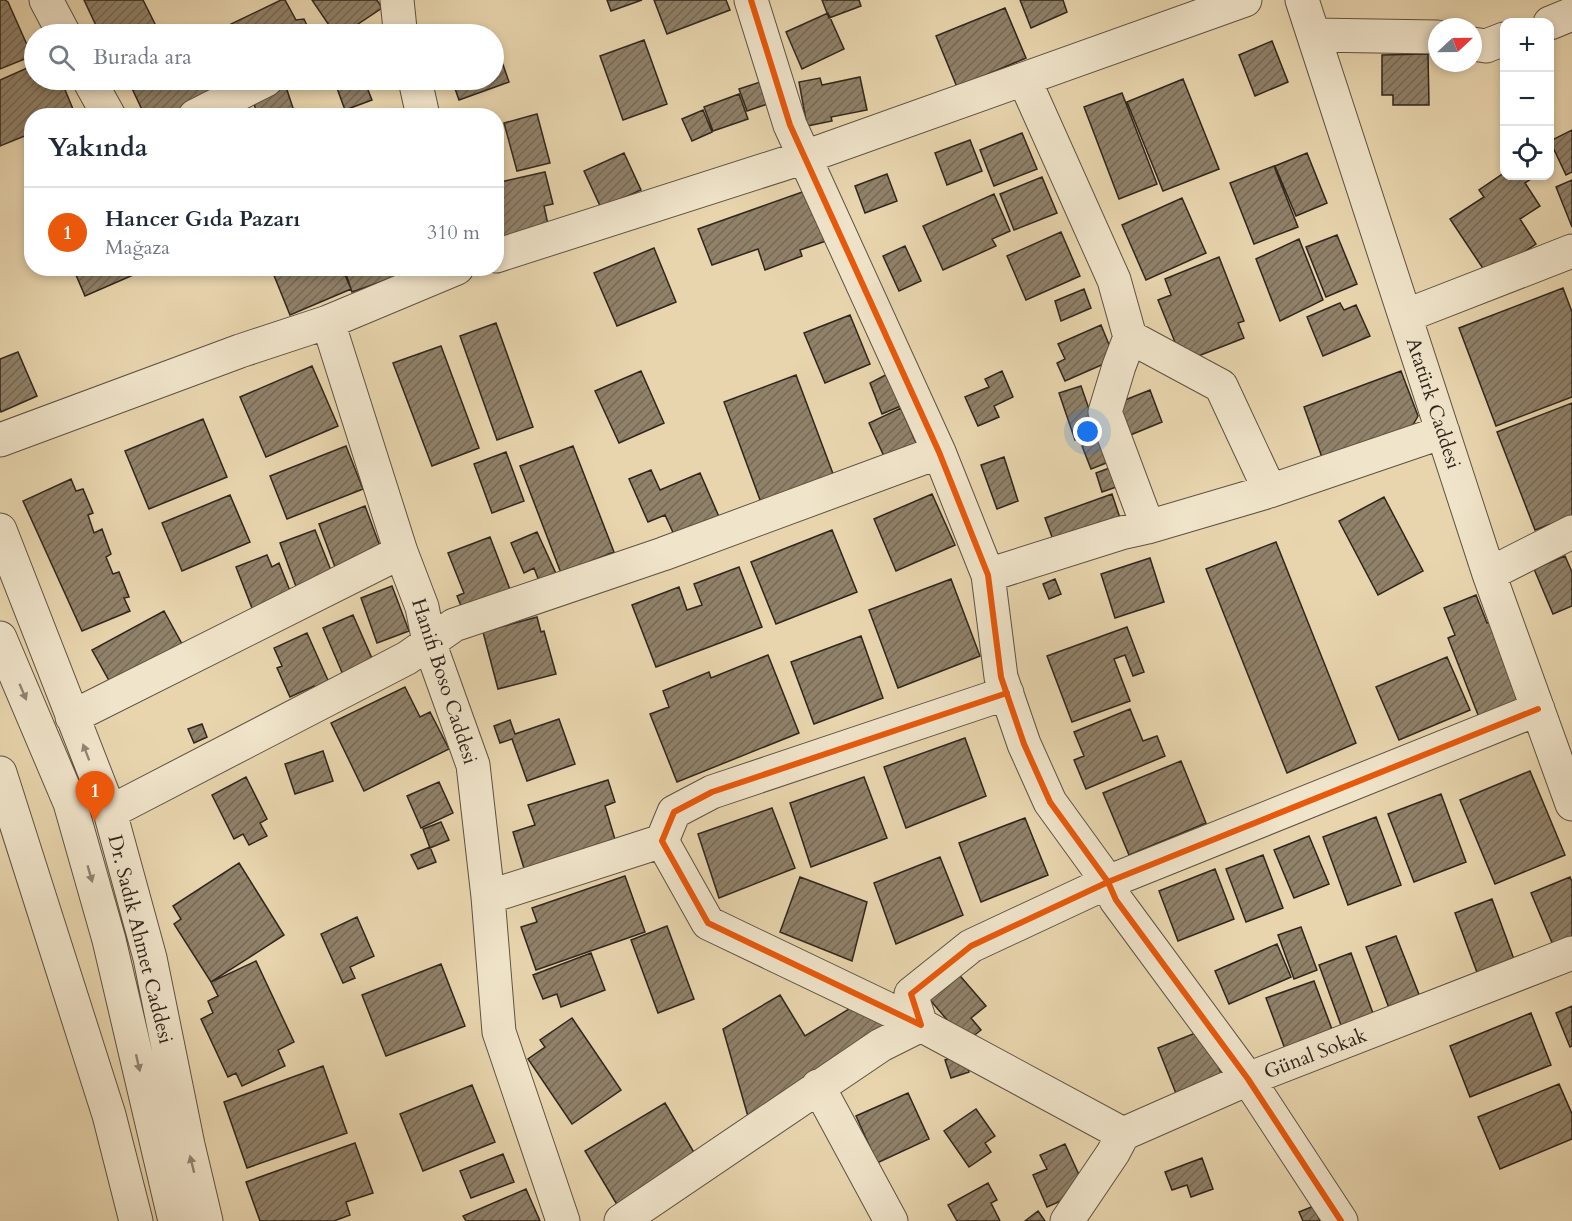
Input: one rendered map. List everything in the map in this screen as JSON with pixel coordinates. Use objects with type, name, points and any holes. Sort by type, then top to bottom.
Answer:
[{"type":"street","points":[[46,0],[59,24]]},
{"type":"street","points":[[751,0],[790,125],[939,452],[988,575],[1001,677],[1024,744],[1050,802],[1108,882],[1116,900],[1248,1078],[1341,1221]]},
{"type":"street","points":[[504,253],[805,156],[1245,0]]},
{"type":"street","name":"Atatürk Caddesi","points":[[1302,0],[1489,574],[1572,804]]},
{"type":"street","points":[[1554,21],[1572,14]]},
{"type":"street","points":[[1314,35],[1428,37]]},
{"type":"street","points":[[1482,45],[1500,41]]},
{"type":"street","points":[[1024,78],[1114,279],[1130,337],[1105,412],[1148,527]]},
{"type":"street","points":[[95,90],[105,108]]},
{"type":"street","points":[[211,108],[246,90]]},
{"type":"street","points":[[417,90],[421,108]]},
{"type":"street","points":[[1405,316],[1572,251]]},
{"type":"street","points":[[0,440],[240,351],[328,322],[439,276]]},
{"type":"street","name":"Hanifi Boso Caddesi","points":[[328,322],[401,552],[422,608],[429,642],[473,765],[488,897],[499,1032],[563,1221]]},
{"type":"street","points":[[1130,337],[1221,386],[1270,490]]},
{"type":"street","points":[[988,575],[1120,533],[1148,527],[1270,490],[1443,432]]},
{"type":"street","points":[[110,813],[406,658],[454,625],[663,555],[939,452]]},
{"type":"street","name":"Dr. Sadık Ahmet Caddesi","points":[[0,530],[110,813],[150,958],[206,1221]]},
{"type":"street","points":[[1489,574],[1572,532]]},
{"type":"street","points":[[72,717],[401,552]]},
{"type":"street","name":"Dr. Sadık Ahmet Caddesi","points":[[0,638],[70,803],[109,940],[175,1221]]},
{"type":"street","points":[[488,897],[662,841],[674,812],[712,792],[1006,693]]},
{"type":"street","points":[[921,1025],[911,994],[971,946],[1108,882],[1538,709]]},
{"type":"street","points":[[0,773],[109,1114],[136,1221]]},
{"type":"street","points":[[662,841],[708,923],[921,1025],[1124,1134],[1067,1221]]},
{"type":"street","name":"Günal Sokak","points":[[1124,1134],[1248,1078],[1572,953]]},
{"type":"street","points":[[621,1221],[818,1086],[881,1045],[921,1025]]},
{"type":"street","points":[[818,1086],[891,1221]]},
{"type":"building","points":[[0,0],[5,0],[24,38],[24,59],[0,69]]},
{"type":"building","points":[[84,0],[143,0],[155,24],[95,24]]},
{"type":"building","points":[[285,0],[296,20],[304,19],[306,24],[231,24]]},
{"type":"building","points":[[312,0],[377,0],[382,8],[358,24],[328,24]]},
{"type":"building","points":[[607,0],[642,0],[611,11]]},
{"type":"building","points":[[654,0],[726,0],[730,10],[667,34]]},
{"type":"building","points":[[822,0],[859,0],[861,6],[829,18]]},
{"type":"building","points":[[1020,0],[1063,0],[1067,12],[1031,28]]},
{"type":"building","points":[[1005,8],[1026,58],[957,87],[936,36]]},
{"type":"building","points":[[828,13],[844,49],[802,69],[786,32]]},
{"type":"building","points":[[644,40],[667,104],[623,120],[600,56]]},
{"type":"building","points":[[1272,41],[1288,82],[1255,96],[1239,55]]},
{"type":"building","points":[[1428,54],[1429,105],[1393,105],[1393,95],[1382,95],[1382,55]]},
{"type":"building","points":[[504,67],[509,82],[504,84]]},
{"type":"building","points":[[24,69],[24,90],[65,90],[73,108],[24,108],[24,136],[0,146],[0,80]]},
{"type":"building","points":[[860,77],[867,110],[831,117],[832,121],[807,126],[799,82],[820,78],[822,85]]},
{"type":"building","points":[[772,78],[779,100],[747,111],[739,89]]},
{"type":"building","points":[[1183,79],[1219,169],[1163,191],[1127,102]]},
{"type":"building","points":[[133,90],[219,90],[221,94],[192,108],[141,108]]},
{"type":"building","points":[[277,90],[287,90],[293,108],[255,108],[252,98]]},
{"type":"building","points":[[338,90],[368,90],[372,100],[344,108]]},
{"type":"building","points":[[456,90],[487,90],[459,100]]},
{"type":"building","points":[[1122,93],[1157,184],[1119,199],[1084,107]]},
{"type":"building","points":[[739,94],[748,119],[713,131],[704,107]]},
{"type":"building","points":[[703,110],[712,132],[692,141],[682,119]]},
{"type":"building","points":[[537,114],[550,163],[517,171],[504,123]]},
{"type":"building","points":[[1572,130],[1572,172],[1566,175],[1554,150],[1554,139]]},
{"type":"building","points":[[1022,133],[1037,169],[994,186],[980,150]]},
{"type":"building","points":[[970,140],[982,171],[947,185],[935,153]]},
{"type":"building","points":[[624,153],[641,190],[601,208],[584,171]]},
{"type":"building","points":[[1307,153],[1327,203],[1296,216],[1275,166]]},
{"type":"building","points":[[1274,166],[1298,227],[1254,244],[1230,183]]},
{"type":"building","points":[[545,172],[553,204],[544,206],[550,234],[504,242],[504,181]]},
{"type":"building","points":[[887,174],[897,201],[865,213],[855,186]]},
{"type":"building","points":[[1500,176],[1500,180],[1530,180],[1525,183],[1540,206],[1520,219],[1536,244],[1488,276],[1450,219],[1484,197],[1479,190]]},
{"type":"building","points":[[1042,177],[1057,213],[1014,230],[1000,194]]},
{"type":"building","points":[[1572,180],[1572,227],[1556,187]]},
{"type":"building","points":[[808,190],[826,241],[800,250],[802,256],[765,270],[758,249],[712,265],[698,229]]},
{"type":"building","points":[[994,194],[1010,231],[992,239],[996,246],[943,270],[923,226]]},
{"type":"building","points":[[1182,198],[1206,253],[1146,280],[1122,225]]},
{"type":"building","points":[[1061,232],[1080,276],[1026,300],[1007,256]]},
{"type":"building","points":[[1337,235],[1357,284],[1326,297],[1306,247]]},
{"type":"building","points":[[1299,239],[1323,300],[1280,321],[1256,259]]},
{"type":"building","points":[[905,246],[921,281],[899,291],[883,256]]},
{"type":"building","points":[[654,248],[676,302],[617,326],[594,273]]},
{"type":"building","points":[[1219,257],[1244,321],[1238,323],[1244,338],[1183,362],[1158,300],[1171,295],[1165,279]]},
{"type":"building","points":[[76,276],[131,276],[85,296]]},
{"type":"building","points":[[274,276],[345,276],[351,289],[290,315]]},
{"type":"building","points":[[347,276],[397,276],[352,292]]},
{"type":"building","points":[[1563,288],[1572,312],[1572,397],[1496,426],[1459,328]]},
{"type":"building","points":[[1084,289],[1091,308],[1061,321],[1055,301]]},
{"type":"building","points":[[1340,303],[1344,310],[1356,305],[1370,336],[1323,356],[1307,317]]},
{"type":"building","points":[[850,315],[870,364],[825,383],[804,333]]},
{"type":"building","points":[[496,323],[533,427],[497,440],[460,336]]},
{"type":"building","points":[[1101,325],[1115,359],[1065,381],[1057,363],[1065,359],[1058,344]]},
{"type":"building","points":[[441,346],[479,448],[432,466],[393,363]]},
{"type":"building","points":[[18,352],[37,396],[1,412],[0,359]]},
{"type":"building","points":[[312,366],[338,426],[266,457],[240,397]]},
{"type":"building","points":[[895,370],[910,402],[882,414],[870,383]]},
{"type":"building","points":[[641,371],[664,423],[619,443],[595,391]]},
{"type":"building","points":[[1002,371],[1013,397],[994,406],[999,417],[978,426],[965,397],[989,387],[985,379]]},
{"type":"building","points":[[1401,371],[1418,416],[1409,432],[1324,463],[1304,407]]},
{"type":"building","points":[[796,375],[835,479],[763,508],[724,402]]},
{"type":"building","points":[[1081,386],[1097,432],[1075,440],[1059,393]]},
{"type":"building","points":[[1150,390],[1162,422],[1128,436],[1115,404]]},
{"type":"building","points":[[1572,403],[1572,516],[1535,530],[1497,432]]},
{"type":"building","points":[[901,408],[919,450],[887,463],[869,423]]},
{"type":"building","points":[[203,419],[227,477],[149,509],[125,451]]},
{"type":"building","points":[[1104,437],[1114,460],[1091,469],[1082,446]]},
{"type":"building","points":[[346,446],[363,489],[287,519],[270,476]]},
{"type":"building","points":[[573,446],[614,552],[561,573],[520,466]]},
{"type":"building","points":[[506,452],[524,501],[492,513],[474,464]]},
{"type":"building","points":[[1004,457],[1018,501],[997,509],[981,465]]},
{"type":"building","points":[[1112,467],[1119,486],[1102,492],[1096,473]]},
{"type":"building","points":[[651,470],[660,490],[700,473],[720,519],[676,539],[665,515],[648,522],[629,479]]},
{"type":"building","points":[[71,479],[76,491],[83,489],[93,513],[88,515],[94,533],[102,529],[111,554],[106,557],[113,574],[119,572],[129,597],[124,598],[130,611],[82,631],[23,501]]},
{"type":"building","points":[[932,494],[955,545],[896,571],[874,519]]},
{"type":"building","points":[[1112,494],[1121,521],[1055,545],[1045,518]]},
{"type":"building","points":[[230,495],[250,542],[182,571],[162,523]]},
{"type":"building","points":[[1384,497],[1423,571],[1378,595],[1339,521]]},
{"type":"building","points":[[365,506],[384,557],[338,575],[319,524]]},
{"type":"building","points":[[315,530],[334,578],[298,592],[280,543]]},
{"type":"building","points":[[832,530],[857,592],[776,624],[751,562]]},
{"type":"building","points":[[537,532],[558,578],[541,586],[534,568],[524,573],[511,543]]},
{"type":"building","points":[[490,537],[511,592],[463,611],[457,596],[464,593],[448,553]]},
{"type":"building","points":[[1276,542],[1356,743],[1287,773],[1206,569]]},
{"type":"building","points":[[267,555],[272,567],[279,563],[296,606],[257,621],[236,567]]},
{"type":"building","points":[[1565,556],[1572,572],[1572,606],[1553,614],[1534,569]]},
{"type":"building","points":[[1150,558],[1164,602],[1115,618],[1101,574]]},
{"type":"building","points":[[739,567],[762,627],[656,667],[632,605],[679,587],[687,610],[702,605],[694,584]]},
{"type":"building","points":[[951,579],[980,656],[898,688],[869,610]]},
{"type":"building","points":[[1055,579],[1061,594],[1049,599],[1043,584]]},
{"type":"building","points":[[392,586],[409,631],[377,643],[361,598]]},
{"type":"building","points":[[1476,595],[1487,623],[1498,618],[1532,706],[1482,725],[1448,638],[1455,635],[1444,608]]},
{"type":"building","points":[[164,611],[193,664],[121,702],[92,650]]},
{"type":"building","points":[[353,615],[374,663],[344,677],[323,628]]},
{"type":"building","points":[[537,617],[541,632],[544,631],[556,674],[498,689],[483,632]]},
{"type":"building","points":[[1127,627],[1144,672],[1133,676],[1125,655],[1114,659],[1130,701],[1072,722],[1047,656]]},
{"type":"building","points":[[307,633],[331,687],[316,693],[314,686],[290,697],[277,668],[282,666],[274,648]]},
{"type":"building","points":[[861,636],[883,698],[814,724],[791,662]]},
{"type":"building","points":[[768,655],[799,733],[677,782],[650,714],[669,707],[663,691],[709,672],[711,678]]},
{"type":"building","points":[[1447,657],[1470,710],[1399,740],[1376,687]]},
{"type":"building","points":[[405,687],[420,717],[430,712],[449,749],[364,791],[331,723]]},
{"type":"building","points":[[1130,709],[1143,741],[1157,736],[1165,756],[1086,789],[1074,760],[1084,756],[1074,732]]},
{"type":"building","points":[[559,719],[575,764],[527,781],[512,739],[500,743],[494,726],[510,720],[515,734]]},
{"type":"building","points":[[202,724],[207,737],[194,743],[188,729]]},
{"type":"building","points":[[965,738],[986,796],[906,828],[884,767]]},
{"type":"building","points":[[323,751],[333,781],[295,794],[285,764]]},
{"type":"building","points":[[1181,761],[1206,823],[1129,855],[1103,793]]},
{"type":"building","points":[[1530,771],[1565,855],[1495,884],[1460,800]]},
{"type":"building","points":[[246,777],[267,819],[260,823],[267,836],[249,845],[243,834],[234,839],[212,795]]},
{"type":"building","points":[[864,777],[887,838],[811,867],[790,803]]},
{"type":"building","points":[[608,780],[615,802],[605,806],[617,846],[526,875],[513,832],[535,825],[528,805]]},
{"type":"building","points":[[439,782],[453,813],[421,828],[407,796]]},
{"type":"building","points":[[1441,794],[1466,862],[1414,882],[1388,814]]},
{"type":"building","points":[[772,808],[795,868],[719,898],[698,834]]},
{"type":"building","points":[[1376,817],[1401,885],[1348,905],[1323,837]]},
{"type":"building","points":[[1025,818],[1048,875],[981,902],[959,843]]},
{"type":"building","points":[[441,822],[449,840],[430,848],[423,829]]},
{"type":"building","points":[[1309,836],[1329,884],[1294,898],[1274,850]]},
{"type":"building","points":[[430,847],[436,862],[418,869],[411,855]]},
{"type":"building","points":[[1263,855],[1283,908],[1246,922],[1226,869]]},
{"type":"building","points":[[940,857],[963,915],[896,944],[874,883]]},
{"type":"building","points":[[239,863],[284,935],[211,982],[174,924],[181,919],[173,906]]},
{"type":"building","points":[[1215,869],[1234,919],[1178,941],[1159,891]]},
{"type":"building","points":[[625,876],[645,932],[536,970],[521,927],[537,922],[532,908]]},
{"type":"building","points":[[800,877],[867,902],[852,961],[780,932]]},
{"type":"building","points":[[1570,877],[1572,882],[1572,937],[1553,945],[1531,893]]},
{"type":"building","points":[[1492,899],[1515,962],[1478,975],[1455,913]]},
{"type":"building","points":[[357,917],[374,956],[350,967],[355,978],[343,983],[321,934]]},
{"type":"building","points":[[667,926],[694,999],[658,1013],[631,940]]},
{"type":"building","points":[[1301,927],[1317,970],[1294,979],[1278,935]]},
{"type":"building","points":[[1396,936],[1420,997],[1389,1008],[1366,947]]},
{"type":"building","points":[[1277,944],[1291,977],[1229,1004],[1215,971]]},
{"type":"building","points":[[591,953],[605,990],[561,1007],[557,994],[543,999],[533,975]]},
{"type":"building","points":[[1351,953],[1374,1016],[1342,1028],[1319,965]]},
{"type":"building","points":[[256,961],[294,1042],[278,1050],[285,1066],[242,1086],[236,1073],[228,1077],[201,1019],[213,1013],[208,1001],[218,996],[211,982]]},
{"type":"building","points":[[441,964],[465,1026],[386,1056],[362,995]]},
{"type":"building","points":[[955,970],[986,1006],[971,1018],[981,1030],[966,1042],[925,994]]},
{"type":"building","points":[[1314,981],[1333,1032],[1285,1049],[1266,998]]},
{"type":"building","points":[[780,995],[805,1036],[857,1004],[895,1026],[749,1120],[723,1029]]},
{"type":"building","points":[[1572,1006],[1572,1046],[1570,1047],[1556,1013]]},
{"type":"building","points":[[1531,1013],[1551,1065],[1470,1097],[1450,1046]]},
{"type":"building","points":[[572,1018],[621,1090],[572,1124],[528,1059],[545,1047],[540,1040]]},
{"type":"building","points":[[1203,1030],[1223,1078],[1177,1096],[1158,1048]]},
{"type":"building","points":[[962,1054],[969,1072],[951,1078],[945,1060]]},
{"type":"building","points":[[323,1066],[347,1133],[247,1168],[224,1102]]},
{"type":"building","points":[[1559,1084],[1572,1114],[1572,1139],[1500,1169],[1478,1117]]},
{"type":"building","points":[[472,1085],[495,1142],[423,1171],[400,1114]]},
{"type":"building","points":[[908,1093],[929,1139],[877,1163],[856,1116]]},
{"type":"building","points":[[665,1103],[699,1161],[619,1208],[585,1151]]},
{"type":"building","points":[[976,1109],[995,1136],[985,1143],[991,1152],[969,1167],[944,1131]]},
{"type":"building","points":[[355,1143],[373,1193],[346,1202],[350,1215],[334,1221],[260,1221],[246,1182]]},
{"type":"building","points":[[1065,1144],[1086,1190],[1047,1207],[1033,1175],[1047,1169],[1040,1155]]},
{"type":"building","points":[[503,1154],[514,1182],[471,1198],[460,1171]]},
{"type":"building","points":[[1202,1158],[1213,1189],[1191,1197],[1187,1185],[1172,1190],[1165,1172]]},
{"type":"building","points":[[988,1183],[997,1200],[991,1203],[1000,1221],[957,1221],[948,1205]]},
{"type":"building","points":[[526,1189],[540,1221],[466,1221],[463,1216]]},
{"type":"building","points":[[1314,1206],[1320,1221],[1303,1221],[1299,1212]]},
{"type":"building","points":[[1038,1211],[1045,1221],[1025,1221]]},
{"type":"cycle path","points":[[751,0],[790,125],[939,452],[988,575],[1001,677],[1024,744],[1050,802],[1108,882],[1116,900],[1248,1079],[1341,1221]]},
{"type":"cycle path","points":[[1007,693],[712,792],[674,812],[662,841],[708,923],[921,1025],[911,994],[971,946],[1108,882],[1538,709]]},
{"type":"place","name":"Hancer Gıda Pazarı","points":[[95,821]]}]
